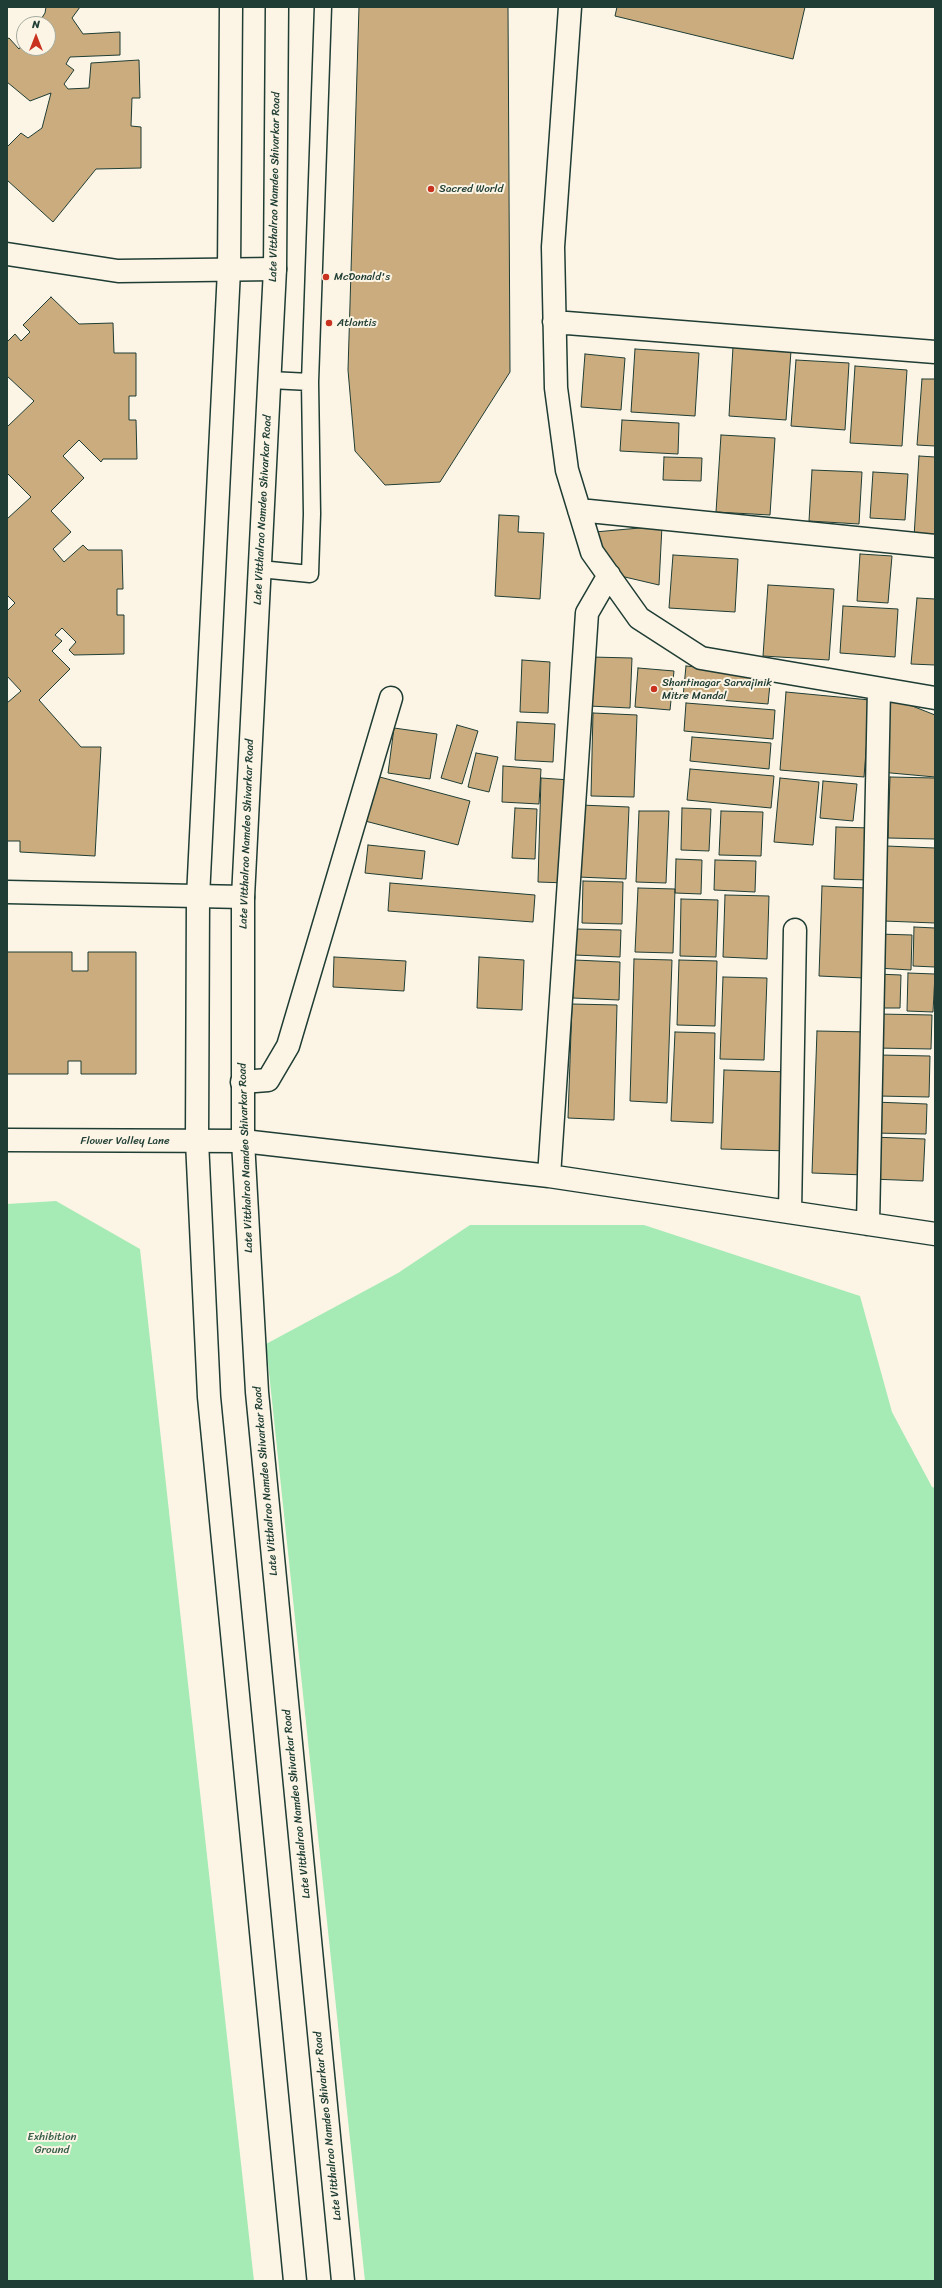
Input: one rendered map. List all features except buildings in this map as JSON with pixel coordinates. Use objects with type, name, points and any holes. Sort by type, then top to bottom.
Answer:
[{"type":"street","points":[[231,7],[229,270],[198,897],[197,1141],[209,1398],[296,2281]]},
{"type":"street","name":"Late Vitthalrao Namdeo Shivarkar Road","points":[[277,7],[275,269],[243,898],[243,1141],[258,1400],[343,2281]]},
{"type":"street","points":[[570,7],[553,247],[556,388],[567,470],[592,552],[639,618],[701,658],[935,698]]},
{"type":"street","points":[[7,254],[118,271],[275,269]]},
{"type":"street","points":[[554,322],[935,352]]},
{"type":"street","points":[[579,510],[935,546]]},
{"type":"street","points":[[549,1176],[587,613],[608,575]]},
{"type":"street","points":[[868,1224],[879,689]]},
{"type":"street","points":[[242,1082],[268,1080],[288,1046],[391,698]]},
{"type":"street","points":[[7,892],[243,898]]},
{"type":"street","points":[[790,1212],[795,930]]},
{"type":"street","name":"Flower Valley Lane","points":[[7,1140],[243,1141],[549,1176],[935,1234]]},
{"type":"lane","points":[[260,569],[310,574],[312,514],[310,382],[323,7]]},
{"type":"lane","points":[[270,380],[310,382]]},
{"type":"green space","name":"Exhibition Ground","points":[[56,1201],[140,1249],[254,2281],[7,2281],[7,1204]]},
{"type":"green space","points":[[470,1225],[644,1225],[860,1296],[892,1412],[932,1487],[935,1488],[935,2281],[365,2281],[266,1344],[398,1273]]},
{"type":"place","name":"Sacred World","points":[[431,189]]},
{"type":"place","name":"McDonald's","points":[[326,277]]},
{"type":"place","name":"Atlantis","points":[[329,323]]},
{"type":"place","name":"Shantinagar Sarvajinik Mitre Mandal","points":[[654,689]]}]
